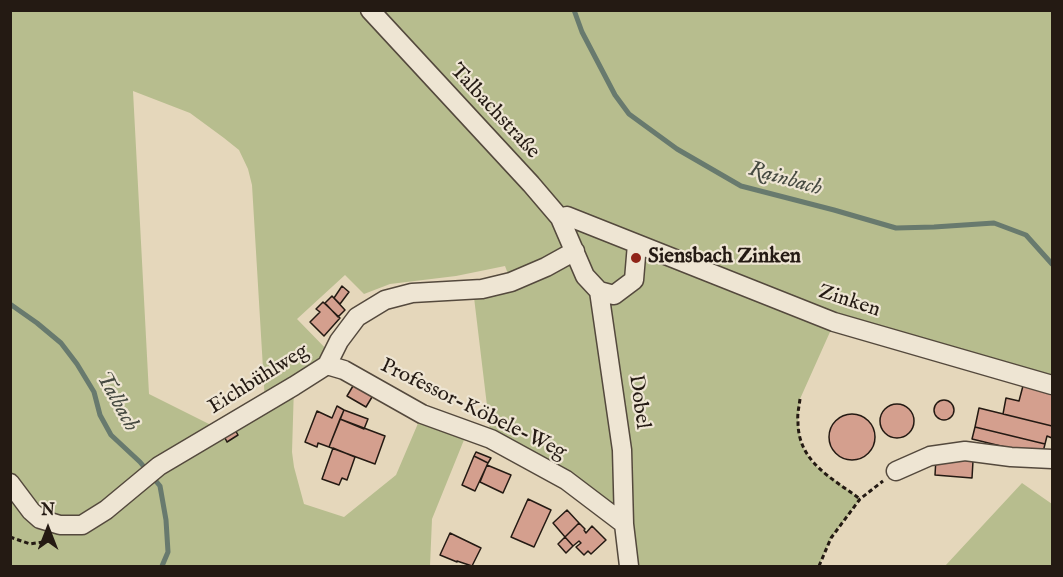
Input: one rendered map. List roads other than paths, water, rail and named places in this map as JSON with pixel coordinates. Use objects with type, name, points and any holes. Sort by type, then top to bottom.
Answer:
[{"type":"street","name":"Talbachstraße","points":[[370,10],[560,218],[575,251]]},
{"type":"street","name":"Zinken","points":[[560,218],[567,216],[834,322],[1053,385]]},
{"type":"street","points":[[599,291],[615,295],[634,280],[637,244]]},
{"type":"street","name":"Dobel","points":[[575,251],[585,276],[599,291],[622,450],[624,524],[629,567]]},
{"type":"street","name":"Eichbühlweg","points":[[10,483],[40,519],[60,525],[82,525],[106,510],[159,466],[327,365],[339,341],[357,318],[385,300],[411,293],[482,289],[511,282],[575,251]]},
{"type":"street","name":"Professor-Köbele-Weg","points":[[327,365],[344,370],[422,414],[492,439],[566,480],[624,524]]},
{"type":"street","points":[[896,471],[930,456],[965,452],[1053,459]]},
{"type":"waterway","name":"Rainbach","points":[[574,10],[582,32],[615,95],[629,114],[677,149],[741,186],[896,228],[994,223],[1026,235],[1052,264]]},
{"type":"waterway","name":"Talbach","points":[[10,304],[61,343],[94,392],[100,415],[111,435],[140,462],[160,486],[166,520],[168,552],[162,566]]},
{"type":"place","name":"Siensbach Zinken","points":[[636,258]]}]
